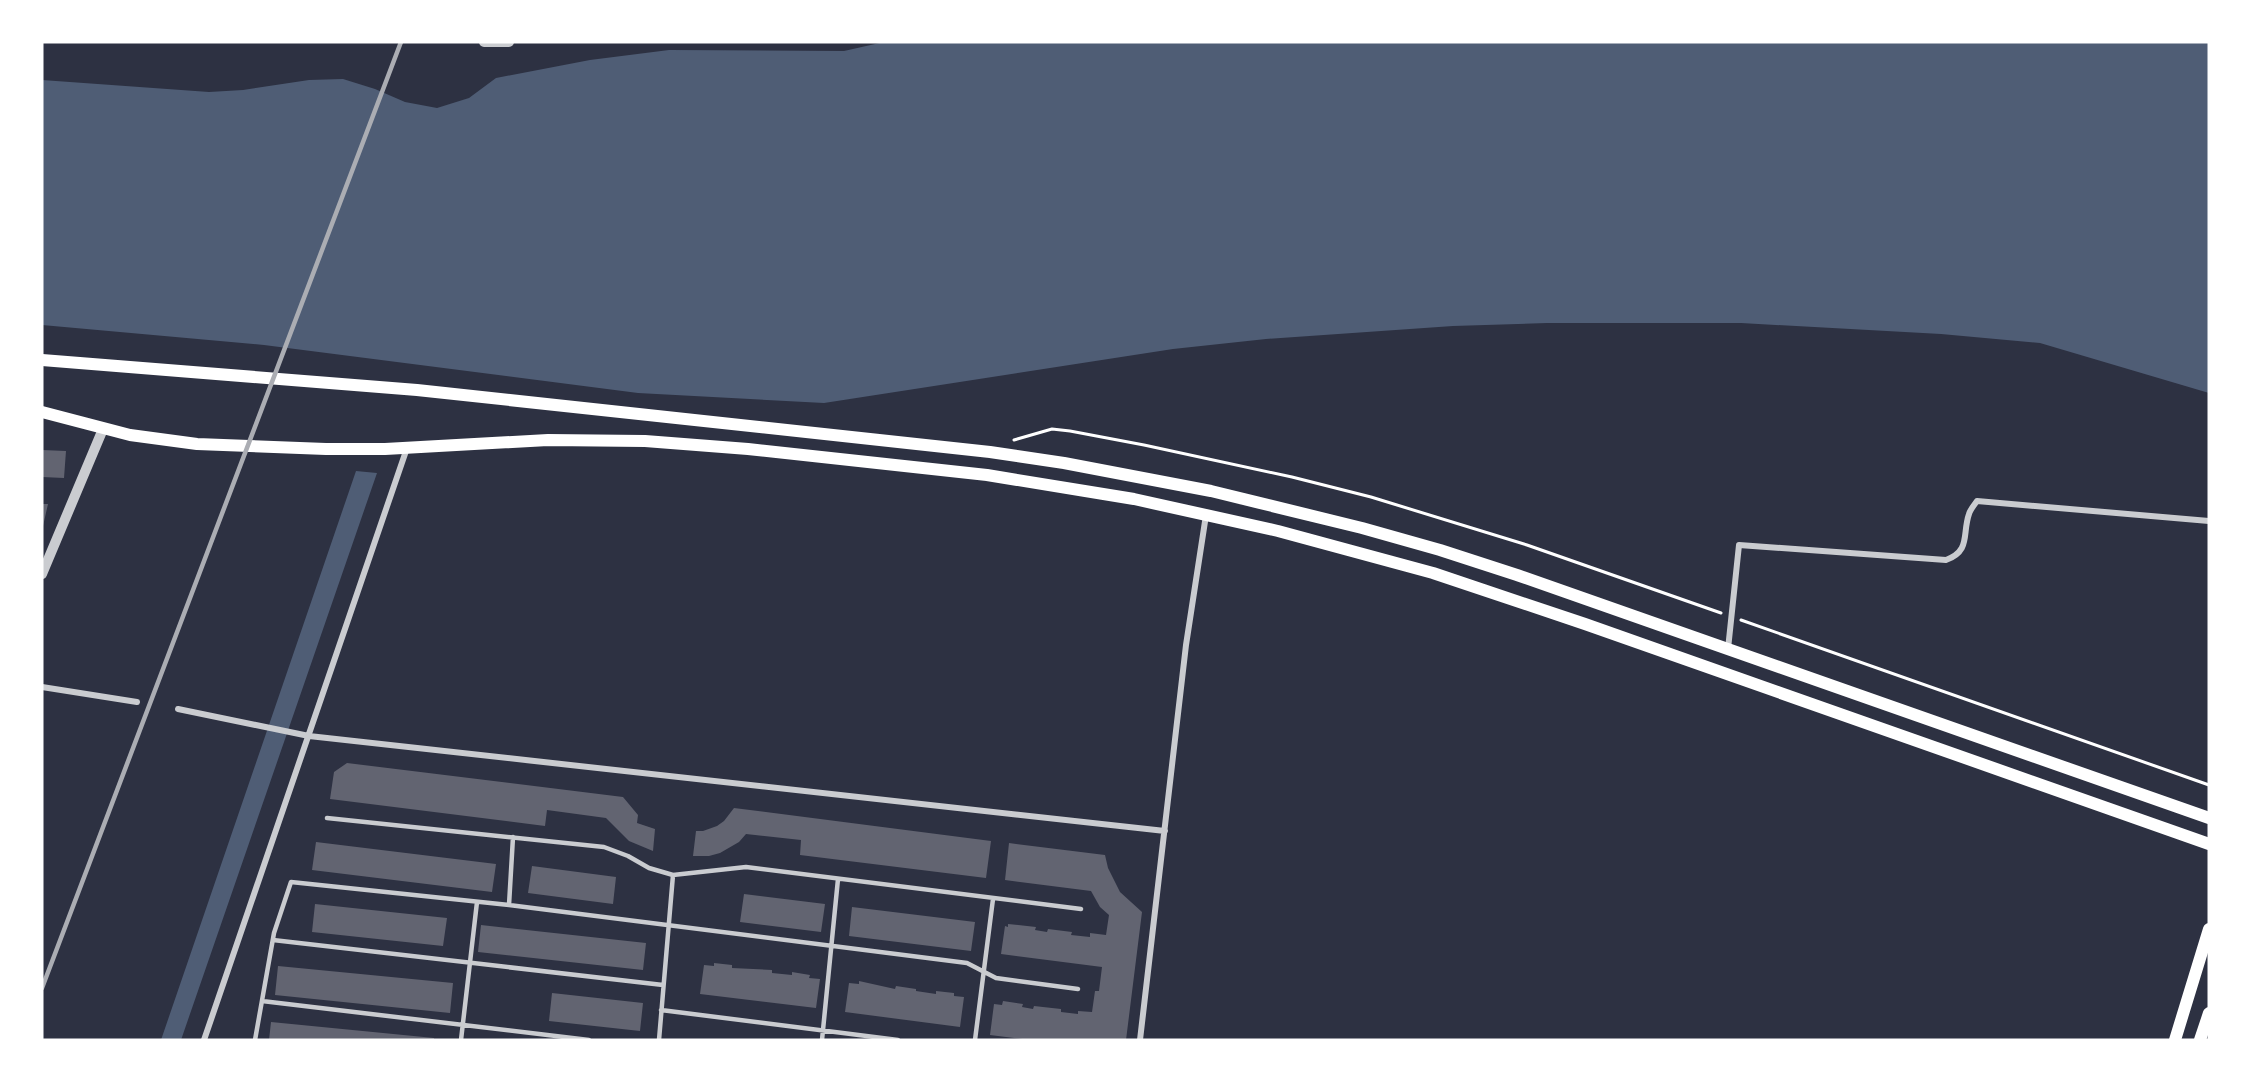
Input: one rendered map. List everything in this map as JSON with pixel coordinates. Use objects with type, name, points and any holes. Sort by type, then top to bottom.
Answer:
[{"type":"main road","points":[[42,360],[417,390],[984,451],[1075,465],[1211,491],[1362,528],[1517,575],[2209,818]]},
{"type":"main road","points":[[42,412],[103,429],[164,441],[197,444],[326,449],[408,448],[548,440],[697,444],[987,475],[1061,486],[1206,514],[1356,551],[1498,594],[2209,844]]},
{"type":"main road","points":[[2175,1040],[2209,929]]},
{"type":"main road","points":[[2200,1040],[2209,1013]]},
{"type":"street","points":[[484,42],[509,42]]},
{"type":"street","points":[[42,574],[103,429]]},
{"type":"street","points":[[204,1040],[408,448]]},
{"type":"street","points":[[1728,649],[1740,545],[1946,560],[1955,556],[1962,548],[1969,513],[1977,501],[2209,521]]},
{"type":"street","points":[[1140,1040],[1186,645],[1206,514]]},
{"type":"street","points":[[42,687],[137,702]]},
{"type":"street","points":[[178,709],[309,736],[1165,831]]},
{"type":"lane","points":[[327,818],[604,847],[628,856],[649,868],[673,875],[746,867],[1080,909]]},
{"type":"lane","points":[[509,905],[513,837]]},
{"type":"lane","points":[[659,1040],[673,875]]},
{"type":"lane","points":[[822,1040],[838,879]]},
{"type":"lane","points":[[255,1040],[273,940],[291,882],[509,905],[967,963],[996,978],[1078,989]]},
{"type":"lane","points":[[975,1040],[993,898]]},
{"type":"lane","points":[[461,1040],[477,902]]},
{"type":"lane","points":[[273,940],[663,985]]},
{"type":"lane","points":[[262,1001],[589,1040]]},
{"type":"lane","points":[[661,1010],[898,1040]]},
{"type":"path","points":[[1009,441],[1052,429],[1070,431],[1281,475],[1449,520],[1731,616],[2209,785]]},
{"type":"water","points":[[884,42],[2209,42],[2209,393],[2040,343],[1941,334],[1741,323],[1547,323],[1453,326],[1266,339],[1173,349],[824,403],[638,393],[264,345],[42,325],[42,80],[209,92],[243,90],[309,80],[343,79],[405,102],[437,108],[469,98],[496,78],[590,60],[669,50],[844,51]]},
{"type":"water","points":[[356,471],[377,473],[181,1040],[161,1040]]},
{"type":"building","points":[[42,450],[66,451],[64,478],[42,477]]},
{"type":"building","points":[[42,504],[48,504],[43,526],[42,526]]},
{"type":"building","points":[[347,763],[623,797],[638,815],[637,823],[655,829],[653,851],[629,841],[606,818],[547,810],[545,826],[330,799],[334,772]]},
{"type":"building","points":[[734,808],[991,841],[986,878],[800,855],[801,840],[746,834],[739,842],[720,853],[693,856],[696,831],[717,826]]},
{"type":"building","points":[[316,842],[496,864],[492,892],[312,870]]},
{"type":"building","points":[[1009,843],[1105,855],[1108,868],[1120,892],[1142,912],[1126,1040],[1031,1040],[990,1035],[994,1004],[1002,1005],[1003,1001],[1023,1004],[1022,1007],[1033,1009],[1034,1006],[1061,1009],[1061,1012],[1078,1014],[1078,1011],[1092,1012],[1095,991],[1099,991],[1102,967],[1001,954],[1005,926],[1008,927],[1008,924],[1036,927],[1035,930],[1072,932],[1071,935],[1090,937],[1090,933],[1106,935],[1109,915],[1100,907],[1091,891],[1005,880]]},
{"type":"building","points":[[532,866],[616,877],[613,904],[528,893]]},
{"type":"building","points":[[744,894],[825,904],[821,932],[740,922]]},
{"type":"building","points":[[315,904],[447,918],[443,946],[312,932]]},
{"type":"building","points":[[852,907],[975,922],[971,951],[849,936]]},
{"type":"building","points":[[481,925],[646,943],[643,970],[478,952]]},
{"type":"building","points":[[714,963],[732,965],[732,968],[772,970],[772,973],[792,975],[792,972],[820,979],[816,1008],[700,994],[704,965],[714,966]]},
{"type":"building","points":[[278,966],[453,983],[450,1013],[275,995]]},
{"type":"building","points":[[859,981],[895,989],[896,986],[936,994],[936,991],[954,993],[954,996],[964,997],[960,1027],[845,1012],[849,983],[859,984]]},
{"type":"building","points":[[552,993],[643,1003],[640,1031],[549,1021]]},
{"type":"building","points":[[271,1022],[434,1038],[434,1040],[269,1040]]},
{"type":"railway","points":[[42,988],[401,42]]}]
